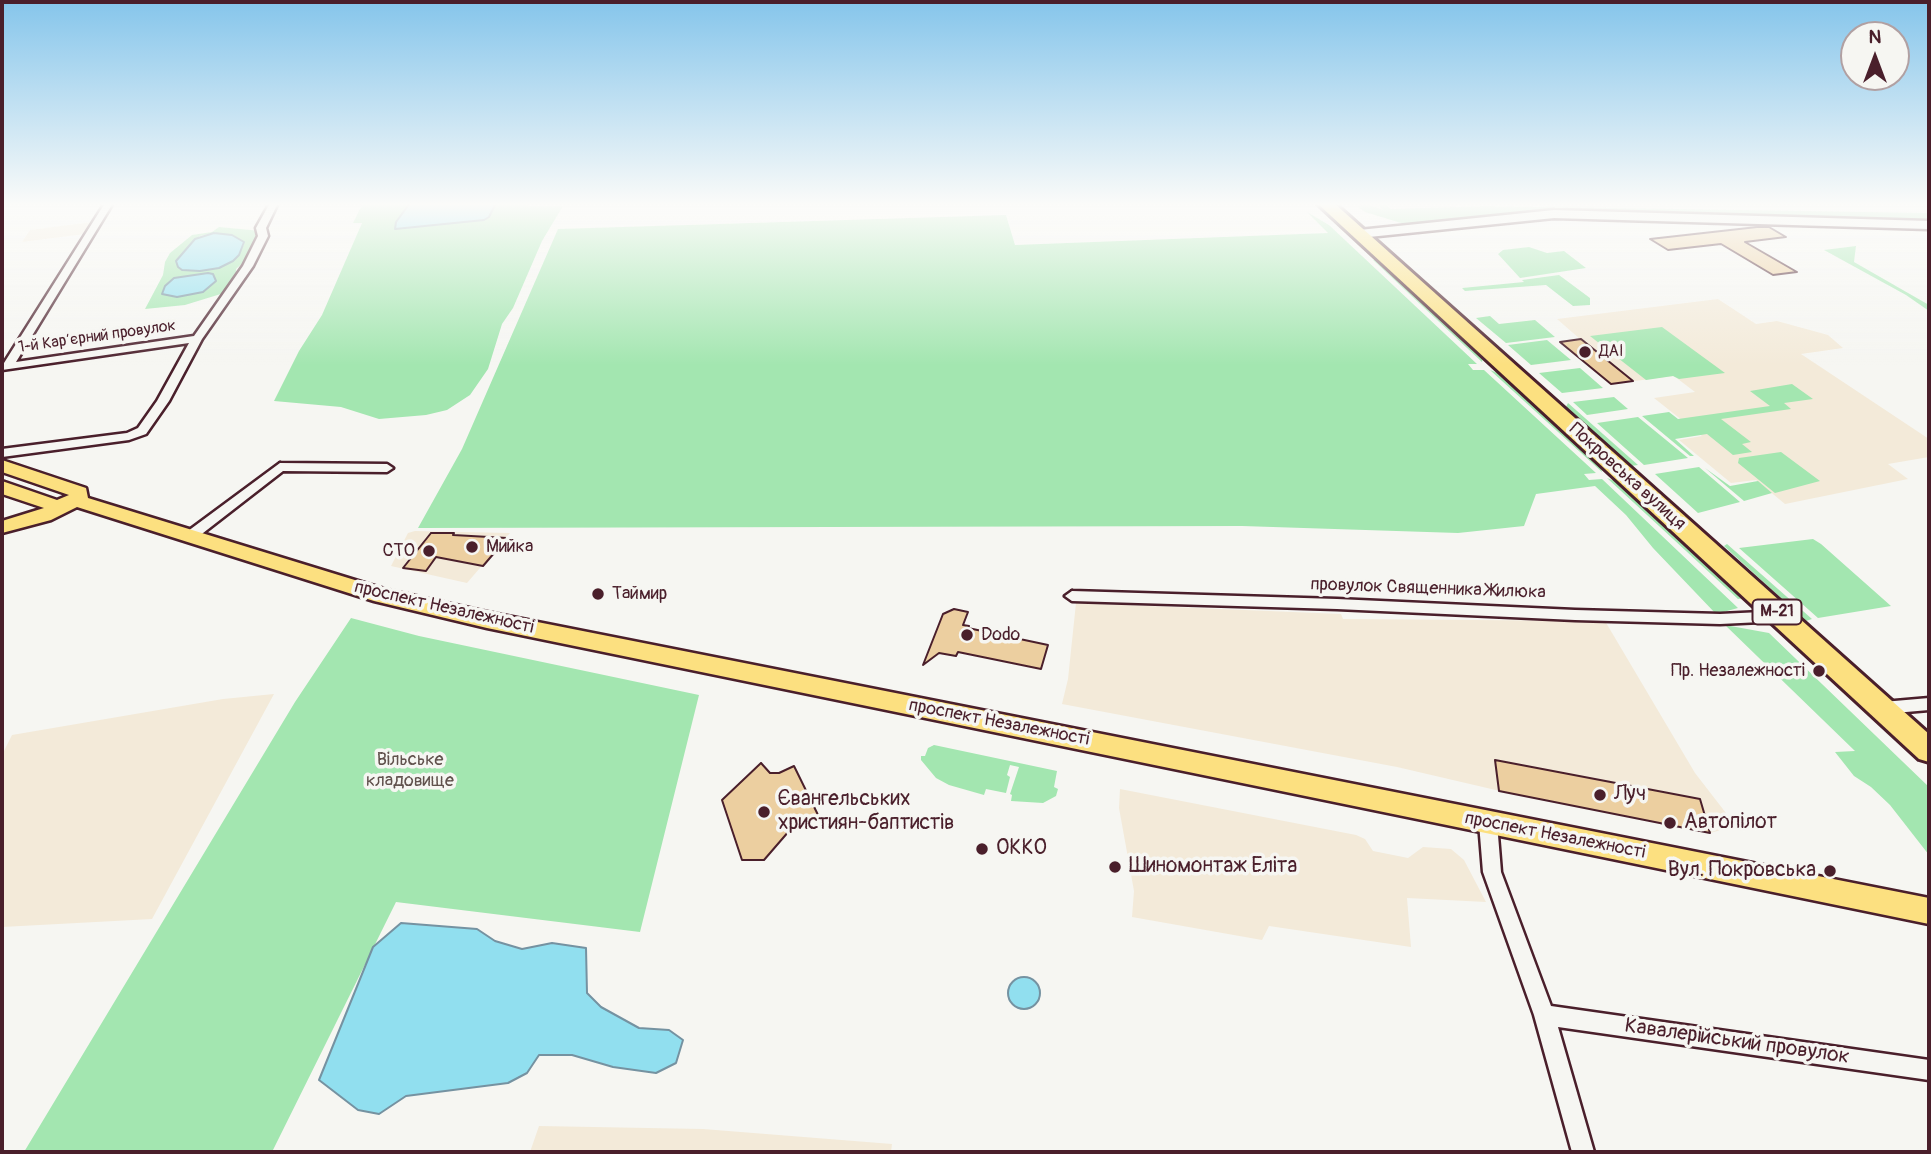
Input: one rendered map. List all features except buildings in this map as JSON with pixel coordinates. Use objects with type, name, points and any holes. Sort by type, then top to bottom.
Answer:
[{"type":"highway","name":"Покровська вулиця","points":[[1384,257],[1929,751]]},
{"type":"main road","points":[[2,466],[79,492],[78,501]]},
{"type":"main road","points":[[2,487],[56,506],[78,501]]},
{"type":"main road","points":[[2,527],[44,516],[78,501]]},
{"type":"main road","name":"проспект Незалежності","points":[[78,501],[382,596],[487,620],[1929,911]]},
{"type":"street","points":[[5,366],[75,257]]},
{"type":"street","points":[[2,453],[137,434],[146,426],[163,401],[197,339],[252,257]]},
{"type":"street","name":"1-й Карʼєрний провулок","points":[[5,366],[197,339]]},
{"type":"street","points":[[189,537],[280,467],[387,468]]},
{"type":"street","name":"провулок Священника Жилюка","points":[[1072,596],[1575,615],[1720,619],[1782,616]]},
{"type":"street","points":[[1883,708],[1929,705]]},
{"type":"street","points":[[1488,823],[1492,872],[1544,1015],[1583,1152]]},
{"type":"street","name":"Кавалерійський провулок","points":[[1544,1015],[1929,1070]]},
{"type":"shaded area","points":[[1718,299],[1756,324],[1777,321],[1828,335],[1843,348],[1801,354],[1929,439],[1929,457],[1888,464],[1908,479],[1785,504],[1756,480],[1731,483],[1679,440],[1702,436],[1654,398],[1695,392],[1674,376],[1611,384],[1560,342],[1580,339],[1557,319]]},
{"type":"shaded area","points":[[408,533],[510,533],[467,583],[391,566]]},
{"type":"shaded area","points":[[1076,603],[1341,614],[1343,619],[1605,621],[1695,773],[1736,826],[1710,833],[1500,791],[1397,767],[1062,704],[1068,679]]},
{"type":"shaded area","points":[[274,694],[152,919],[2,927],[2,755],[12,735],[223,699]]},
{"type":"shaded area","points":[[1120,789],[1356,835],[1365,839],[1373,851],[1408,858],[1423,847],[1451,849],[1464,860],[1486,902],[1407,898],[1411,947],[1269,926],[1262,940],[1132,917],[1134,891],[1119,808]]},
{"type":"shaded area","points":[[539,1126],[703,1129],[892,1144],[891,1152],[530,1152]]},
{"type":"green space","points":[[168,257],[190,257],[190,271],[219,268],[236,257],[249,257],[236,269],[237,276],[224,293],[185,305],[145,309],[163,275]],"holes":[[[208,273],[214,276],[203,292],[177,297],[162,294],[165,286],[174,278]]]},
{"type":"green space","points":[[347,257],[535,257],[513,308],[502,324],[488,369],[470,395],[447,410],[426,415],[379,419],[341,407],[274,401],[299,351],[322,315]]},
{"type":"green space","points":[[546,257],[1363,257],[1477,364],[1468,364],[1473,370],[1484,370],[1596,473],[1584,474],[1589,480],[1602,479],[1738,608],[1716,614],[1653,548],[1626,515],[1595,486],[1536,494],[1524,526],[1458,533],[1242,526],[418,528],[462,449]]},
{"type":"green space","points":[[1501,257],[1572,257],[1586,268],[1520,278]]},
{"type":"green space","points":[[1836,257],[1855,257],[1854,262],[1929,305],[1929,311],[1906,295]]},
{"type":"green space","points":[[1373,260],[1483,358],[1482,362]]},
{"type":"green space","points":[[1559,275],[1590,298],[1590,305],[1573,306],[1546,285],[1465,291],[1462,288],[1524,282],[1522,280]]},
{"type":"green space","points":[[1490,316],[1499,324],[1535,320],[1555,337],[1506,343],[1476,318]]},
{"type":"green space","points":[[1662,327],[1725,373],[1646,380],[1590,336]]},
{"type":"green space","points":[[1547,340],[1571,360],[1531,365],[1508,345]]},
{"type":"green space","points":[[1580,368],[1603,388],[1562,393],[1539,373]]},
{"type":"green space","points":[[1490,370],[1500,374],[1600,465],[1602,472]]},
{"type":"green space","points":[[1792,384],[1813,399],[1784,403],[1791,409],[1721,419],[1751,442],[1742,444],[1752,452],[1733,455],[1707,434],[1675,439],[1694,456],[1690,456],[1642,416],[1669,412],[1678,419],[1770,406],[1750,391]]},
{"type":"green space","points":[[1614,397],[1628,409],[1587,415],[1573,402]]},
{"type":"green space","points":[[1568,403],[1638,465],[1631,466],[1566,407]]},
{"type":"green space","points":[[1638,417],[1688,458],[1644,465],[1597,423]]},
{"type":"green space","points":[[1781,452],[1820,481],[1775,493],[1738,463],[1739,458]]},
{"type":"green space","points":[[1699,467],[1740,502],[1698,513],[1655,474]]},
{"type":"green space","points":[[1705,468],[1730,486],[1758,481],[1772,493],[1744,501]]},
{"type":"green space","points":[[1607,478],[1620,483],[1745,598],[1738,599]]},
{"type":"green space","points":[[1813,539],[1891,606],[1818,618],[1739,548]]},
{"type":"green space","points":[[1727,544],[1812,619],[1806,621],[1724,546]]},
{"type":"green space","name":"Вільське кладовище","points":[[351,618],[419,636],[699,695],[640,932],[396,902],[272,1152],[24,1152],[295,702]]},
{"type":"green space","points":[[1725,625],[1769,633],[1929,787],[1929,855],[1890,805],[1854,776],[1835,752],[1855,751]]},
{"type":"green space","points":[[934,745],[1057,771],[1054,787],[1058,789],[1056,796],[1043,803],[1011,801],[1010,794],[1019,767],[1010,765],[1006,793],[986,789],[984,795],[949,785],[936,778],[921,760],[921,756],[925,756],[928,748]]},
{"type":"water","points":[[180,257],[237,257],[219,268],[200,271],[182,270],[176,261]]},
{"type":"water","points":[[213,274],[216,281],[203,292],[177,297],[162,294],[165,286],[174,278]]},
{"type":"water","points":[[401,923],[477,929],[495,941],[522,949],[552,943],[586,948],[587,993],[601,1007],[639,1028],[669,1030],[683,1040],[676,1063],[656,1073],[613,1067],[572,1055],[539,1055],[527,1073],[508,1083],[406,1096],[379,1114],[358,1110],[319,1080],[373,947]]},
{"type":"water","points":[[1024,977],[1035,982],[1040,993],[1035,1004],[1024,1009],[1013,1004],[1008,993],[1013,982]]},
{"type":"place","name":"ДАІ","points":[[1585,352]]},
{"type":"place","name":"Мийка","points":[[472,547]]},
{"type":"place","name":"СТО","points":[[429,551]]},
{"type":"place","name":"Таймир","points":[[598,594]]},
{"type":"place","name":"Dodo","points":[[967,635]]},
{"type":"place","name":"Пр. Незалежності","points":[[1819,671]]},
{"type":"place","name":"Луч","points":[[1600,795]]},
{"type":"place","name":"Євангельських християн-баптистів","points":[[764,812]]},
{"type":"place","name":"Автопілот","points":[[1670,823]]},
{"type":"place","name":"ОККО","points":[[982,849]]},
{"type":"place","name":"Шиномонтаж Еліта","points":[[1115,867]]},
{"type":"place","name":"Вул. Покровська","points":[[1830,871]]}]
